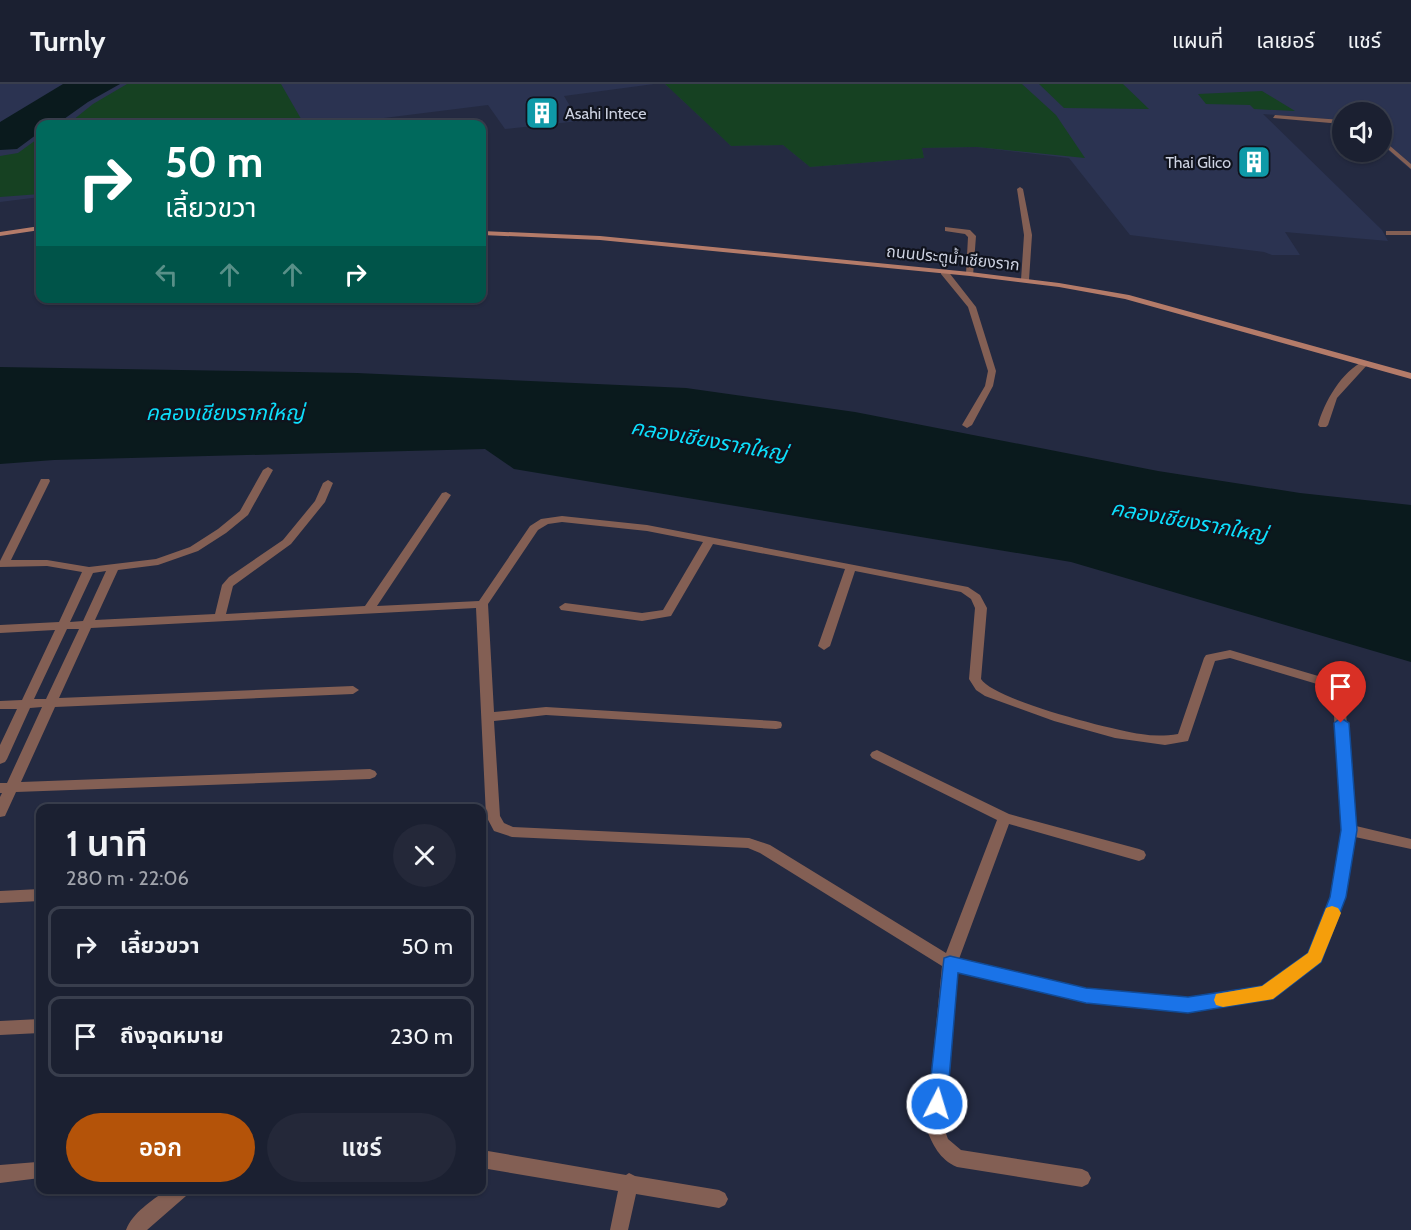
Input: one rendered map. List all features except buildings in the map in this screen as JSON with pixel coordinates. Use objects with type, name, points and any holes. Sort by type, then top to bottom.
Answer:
[{"type":"street","points":[[1275,117],[1332,121]]},
{"type":"street","points":[[1392,150],[1411,167]]},
{"type":"street","points":[[1020,189],[1028,235],[1025,280]]},
{"type":"street","points":[[948,228],[967,232],[972,236],[970,274]]},
{"type":"street","points":[[0,234],[36,229]]},
{"type":"street","name":"ถนนประตูน้ำเชียงราก","points":[[486,233],[600,238],[1025,280],[1126,297],[1411,376]]},
{"type":"street","points":[[1389,233],[1411,233]]},
{"type":"street","points":[[944,272],[972,307],[992,371],[989,386],[967,425]]},
{"type":"street","points":[[1323,425],[1326,407],[1336,390],[1364,364]]},
{"type":"street","points":[[45,481],[2,564],[47,563],[89,570],[158,562],[194,549],[244,513],[268,470]]},
{"type":"street","points":[[220,616],[228,585],[233,579],[287,542],[320,502],[328,483]]},
{"type":"street","points":[[369,609],[446,495]]},
{"type":"street","points":[[562,519],[647,528],[851,567],[964,589],[976,597],[981,608],[975,679],[980,687],[989,693],[1083,726],[1160,741],[1173,742],[1183,738],[1210,658],[1219,655],[1230,654],[1320,681],[1333,691],[1340,702],[1349,830],[1338,897],[1315,957],[1266,993],[1188,1005],[1086,996],[950,963],[765,849],[750,843],[512,832],[499,826],[493,816],[482,604],[534,528],[545,521],[562,519]]},
{"type":"street","points":[[565,607],[642,617],[668,613],[710,540]]},
{"type":"street","points":[[824,646],[851,567]]},
{"type":"street","points":[[0,812],[6,788],[52,702],[113,569]]},
{"type":"street","points":[[0,759],[89,570]]},
{"type":"street","points":[[0,629],[482,604]]},
{"type":"street","points":[[0,705],[353,690]]},
{"type":"street","points":[[487,717],[546,711],[776,725]]},
{"type":"street","points":[[877,756],[1005,818],[1139,855]]},
{"type":"street","points":[[6,788],[370,774]]},
{"type":"street","points":[[1005,818],[950,963],[935,1128],[942,1145],[957,1158],[1083,1178]]},
{"type":"street","points":[[1349,830],[1408,843]]},
{"type":"street","points":[[0,897],[36,895]]},
{"type":"street","points":[[0,1028],[36,1026]]},
{"type":"street","points":[[486,1160],[719,1199]]},
{"type":"street","points":[[0,1174],[36,1172]]},
{"type":"street","points":[[619,1230],[629,1182]]},
{"type":"street","points":[[135,1230],[146,1217],[175,1194]]},
{"type":"shaded area","points":[[0,84],[654,84],[564,96],[579,121],[505,129],[488,105],[368,120],[36,120],[36,198],[0,202]]},
{"type":"shaded area","points":[[665,84],[1411,84],[1411,170],[1392,154],[1392,102],[1332,102],[1332,119],[1263,114],[1382,230],[1388,241],[1285,232],[1300,255],[1272,255],[1264,252],[1130,235],[1069,158],[977,147],[922,148],[924,158],[810,167],[783,145],[731,146]]},
{"type":"green space","points":[[127,84],[281,84],[302,120],[73,120],[93,104]]},
{"type":"green space","points":[[665,84],[1022,84],[1056,115],[1085,158],[977,147],[922,148],[924,158],[810,167],[783,145],[731,146]]},
{"type":"green space","points":[[1039,84],[1123,84],[1149,109],[1064,108]]},
{"type":"green space","points":[[1262,91],[1295,111],[1254,109],[1250,105],[1206,104],[1198,94]]},
{"type":"green space","points":[[36,140],[36,194],[0,197],[0,156],[18,153]]},
{"type":"water","points":[[63,84],[120,84],[63,120],[36,120],[36,135],[17,149],[0,150],[0,122]]},
{"type":"water","name":"คลองเชียงรากใหญ่","points":[[0,367],[357,373],[686,388],[855,412],[1158,471],[1300,493],[1411,505],[1411,662],[1071,562],[514,469],[485,449],[54,460],[0,464]]},
{"type":"slow traffic","points":[[1223,1000],[1266,993],[1315,957],[1332,913]]},
{"type":"place","name":"Asahi Intece","points":[[542,113]]},
{"type":"place","name":"Thai Glico","points":[[1254,162]]},
{"type":"route","points":[[937,1104],[950,963],[1006,979],[1086,996],[1188,1005],[1266,993],[1315,957],[1338,897],[1349,830],[1346,765],[1341,723]]}]
